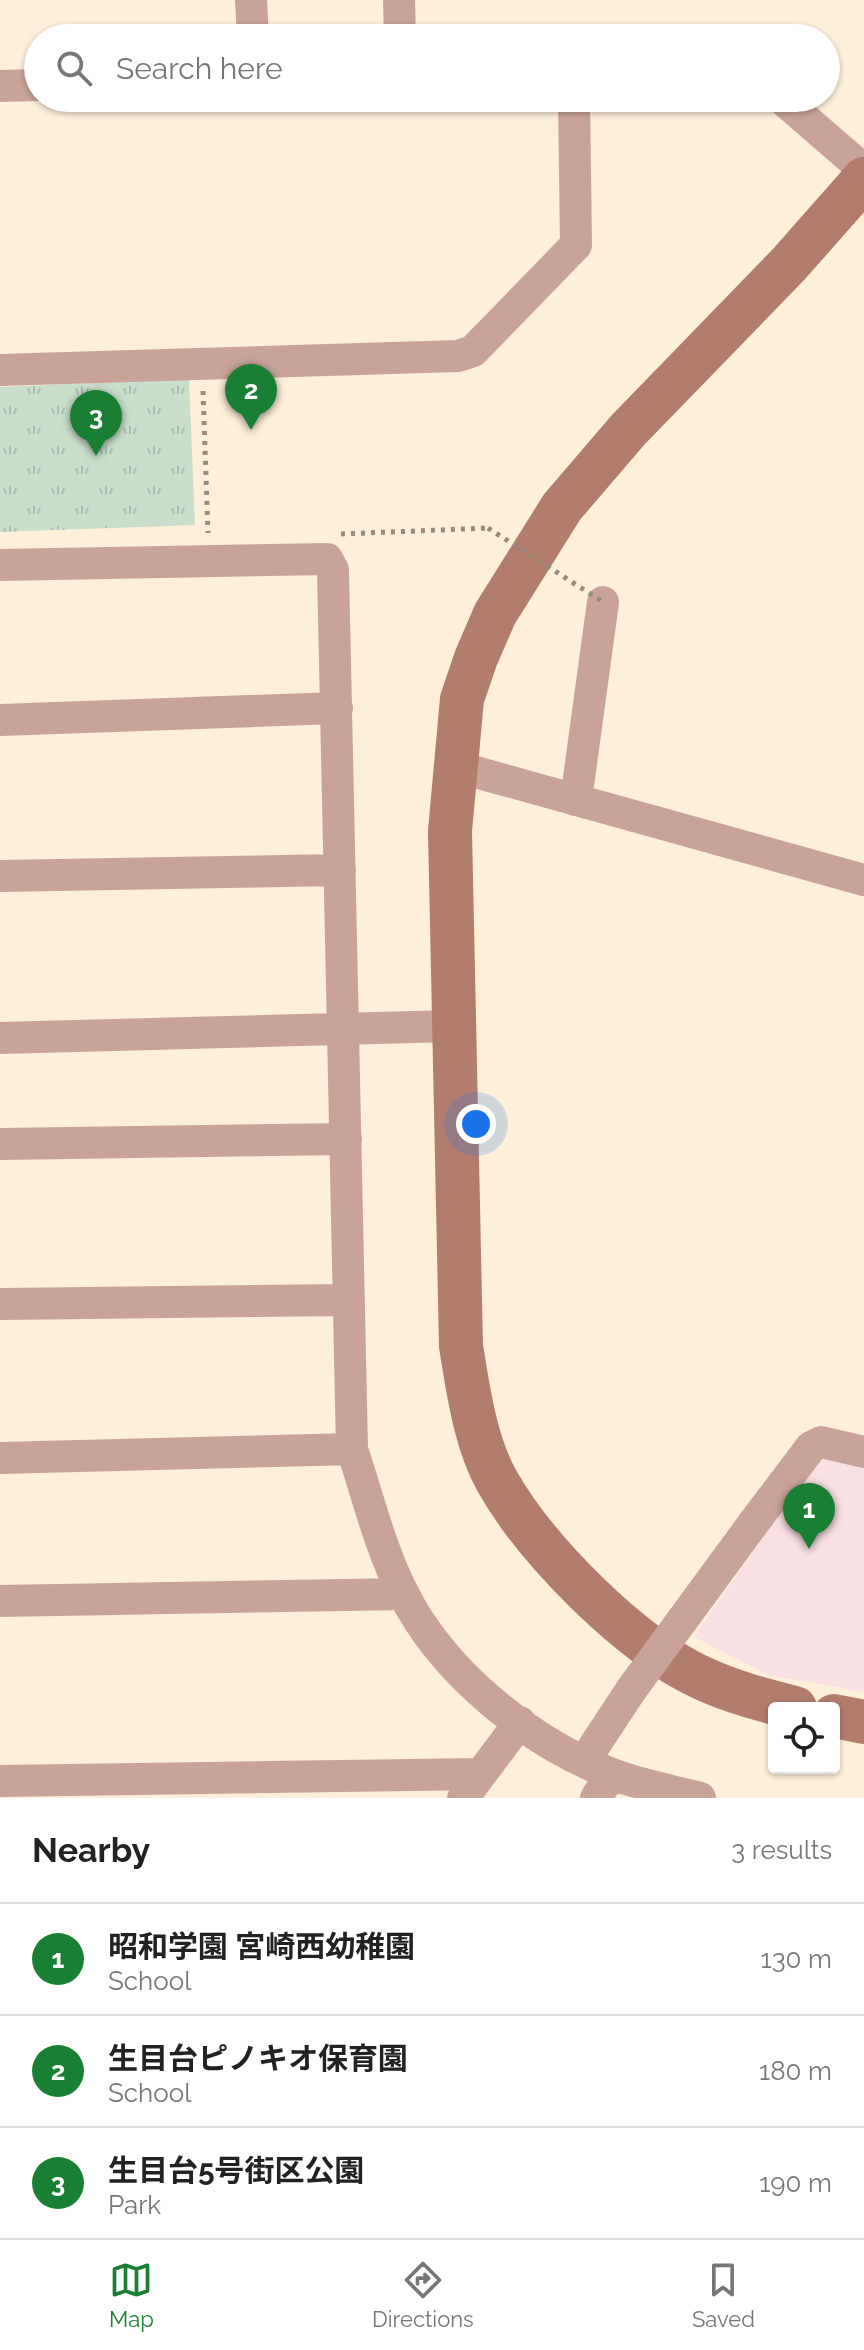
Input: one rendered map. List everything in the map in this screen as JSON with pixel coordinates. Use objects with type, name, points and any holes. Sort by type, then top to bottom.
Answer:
[{"type":"street","points":[[251,0],[252,24]]},
{"type":"street","points":[[399,0],[400,24]]},
{"type":"street","points":[[0,86],[24,85]]},
{"type":"street","points":[[0,370],[458,356],[473,351],[576,245],[574,112]]},
{"type":"street","points":[[797,112],[864,170]]},
{"type":"street","points":[[774,1702],[729,1689],[661,1656],[588,1594],[536,1540],[496,1479],[467,1387],[461,1346],[451,1026],[450,831],[462,699],[476,658],[495,614],[562,507],[628,430],[789,264],[864,179]]},
{"type":"street","points":[[0,565],[327,559],[333,570],[337,708],[352,1449],[383,1546],[403,1594],[427,1632],[462,1672],[520,1722],[597,1777],[700,1798]]},
{"type":"street","points":[[576,800],[603,602]]},
{"type":"street","points":[[0,720],[337,708]]},
{"type":"street","points":[[454,766],[864,880]]},
{"type":"street","points":[[0,876],[340,870]]},
{"type":"street","points":[[0,1038],[451,1026]]},
{"type":"street","points":[[0,1144],[346,1139]]},
{"type":"street","points":[[0,1304],[349,1300]]},
{"type":"street","points":[[597,1777],[631,1690],[811,1447],[821,1442],[864,1452]]},
{"type":"street","points":[[0,1458],[352,1449]]},
{"type":"street","points":[[0,1601],[403,1594]]},
{"type":"street","points":[[840,1717],[864,1722]]},
{"type":"street","points":[[0,1781],[471,1786],[520,1722]]},
{"type":"path","points":[[203,362],[208,537]]},
{"type":"path","points":[[488,528],[603,602]]},
{"type":"shaded area","points":[[821,1454],[864,1462],[864,1692],[768,1675],[694,1637]]},
{"type":"green space","points":[[189,379],[195,525],[0,532],[0,387]]},
{"type":"place","name":"生目台ピノキオ保育園","points":[[251,430]]},
{"type":"place","name":"生目台5号街区公園","points":[[96,456]]},
{"type":"place","name":"昭和学園 宮崎西幼稚園","points":[[809,1549]]}]
